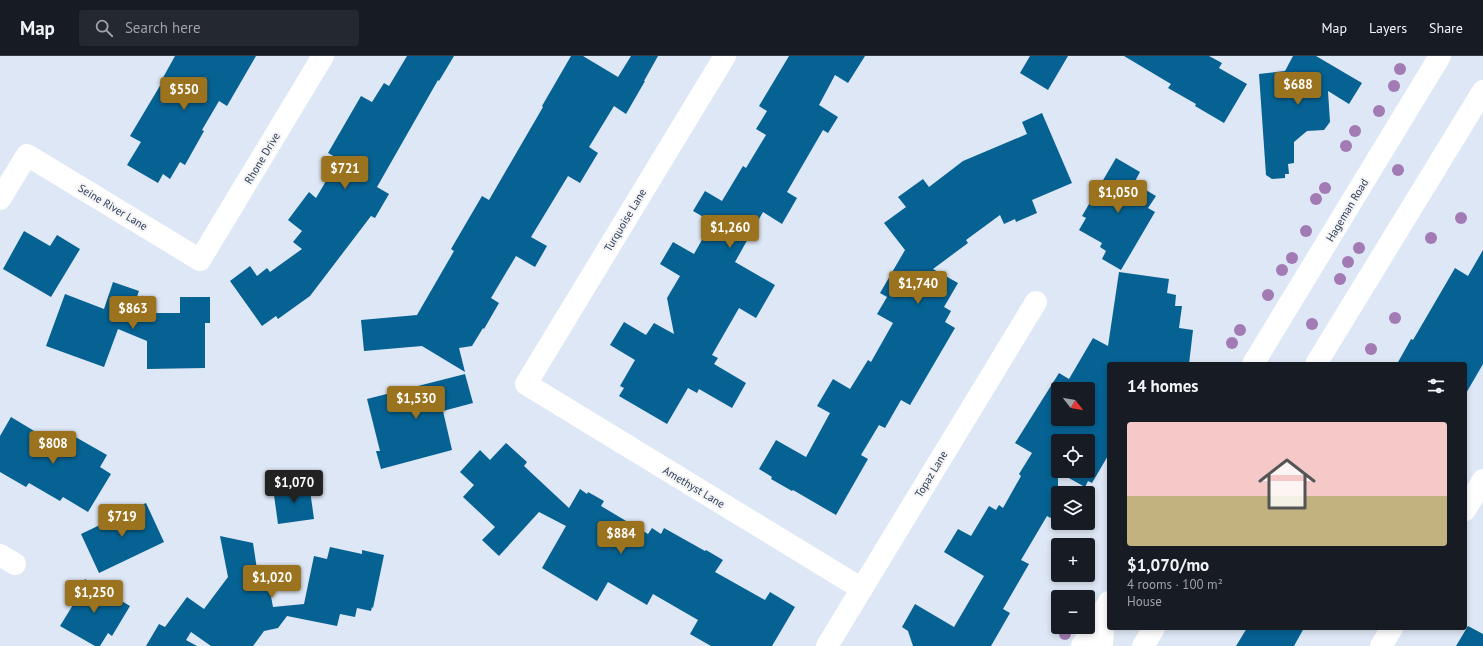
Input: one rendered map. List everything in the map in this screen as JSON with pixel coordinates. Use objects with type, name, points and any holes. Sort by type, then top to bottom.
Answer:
[{"type":"street","name":"Rhone Drive","points":[[200,260],[323,56]]},
{"type":"street","name":"Turquoise Lane","points":[[526,384],[725,56]]},
{"type":"street","name":"Hageman Road","points":[[1254,362],[1440,56]]},
{"type":"street","points":[[1317,362],[1483,91]]},
{"type":"street","name":"Seine River Lane","points":[[0,199],[27,155],[200,260]]},
{"type":"street","name":"Topaz Lane","points":[[827,646],[1036,302]]},
{"type":"street","name":"Amethyst Lane","points":[[526,384],[862,589]]},
{"type":"street","points":[[1467,507],[1483,480]]},
{"type":"street","points":[[1082,646],[1107,605]]},
{"type":"street","points":[[1102,646],[1107,605]]},
{"type":"street","points":[[1143,646],[1153,630]]},
{"type":"street","points":[[1381,646],[1391,630]]},
{"type":"building","points":[[175,56],[256,56],[227,106],[219,101],[202,130],[204,131],[185,165],[180,162],[170,179],[163,174],[158,183],[127,165],[141,142],[130,136],[161,84],[160,83]]},
{"type":"building","points":[[407,56],[454,56],[439,81],[438,80],[377,187],[389,194],[375,218],[371,216],[310,296],[278,319],[276,316],[262,326],[230,281],[250,266],[257,276],[267,268],[270,272],[302,249],[293,242],[302,231],[288,220],[309,192],[316,198],[339,159],[328,153],[361,96],[372,102],[384,83],[389,86]]},
{"type":"building","points":[[571,56],[583,56],[618,77],[631,56],[658,56],[626,114],[614,106],[589,147],[598,153],[580,183],[568,176],[531,237],[547,246],[535,267],[516,256],[491,298],[499,303],[484,329],[483,328],[472,346],[459,348],[465,372],[422,346],[364,351],[361,320],[417,315],[454,251],[451,249],[482,196],[489,200]]},
{"type":"building","points":[[789,56],[865,56],[848,83],[835,75],[819,105],[838,117],[828,133],[823,130],[787,192],[797,198],[782,224],[763,212],[735,262],[775,285],[756,318],[739,308],[712,355],[718,358],[714,364],[746,383],[732,408],[699,389],[697,393],[688,388],[667,424],[619,396],[624,388],[620,386],[635,360],[610,345],[624,322],[646,335],[654,323],[674,334],[667,298],[680,276],[660,264],[673,242],[694,254],[712,222],[693,211],[705,191],[722,201],[743,166],[746,168],[766,135],[756,129],[767,111],[759,106]]},
{"type":"building","points":[[1030,56],[1068,56],[1048,90],[1020,73]]},
{"type":"building","points":[[1124,56],[1209,56],[1222,63],[1219,68],[1247,84],[1224,123],[1195,106],[1196,104],[1168,88],[1171,84]]},
{"type":"building","points":[[1293,56],[1316,56],[1362,83],[1349,104],[1328,91],[1330,122],[1324,130],[1307,131],[1294,142],[1294,163],[1288,164],[1289,174],[1285,174],[1285,178],[1272,179],[1266,175],[1259,74],[1285,71]]},
{"type":"building","points":[[1042,113],[1072,183],[1032,200],[1037,213],[1016,222],[1015,219],[1004,224],[1000,215],[966,240],[968,243],[933,269],[958,283],[944,307],[951,311],[945,322],[955,328],[910,405],[901,400],[885,428],[879,425],[861,455],[868,459],[836,515],[771,479],[772,477],[759,469],[776,440],[806,457],[830,413],[817,406],[833,379],[850,389],[868,360],[871,362],[893,323],[877,314],[887,297],[880,293],[905,250],[884,223],[906,207],[898,197],[923,179],[929,187],[963,161],[1027,134],[1022,122]]},
{"type":"building","points":[[1116,158],[1140,172],[1134,183],[1156,196],[1148,208],[1155,212],[1121,270],[1102,259],[1106,251],[1100,247],[1102,243],[1079,230],[1086,218],[1082,216]]},
{"type":"building","points":[[24,231],[50,246],[57,235],[80,249],[51,297],[3,269]]},
{"type":"building","points":[[1483,250],[1483,364],[1467,392],[1467,362],[1398,362],[1411,339],[1413,340],[1455,268],[1468,276]]},
{"type":"building","points":[[1119,272],[1169,279],[1167,293],[1176,295],[1175,306],[1182,306],[1179,328],[1193,330],[1189,362],[1107,362],[1107,457],[1095,478],[1095,434],[1051,434],[1051,478],[1058,478],[1058,486],[1051,486],[1051,518],[1047,516],[1021,560],[1029,564],[1003,609],[1010,613],[991,646],[913,646],[908,631],[902,627],[915,604],[954,627],[984,576],[944,552],[958,529],[971,536],[989,506],[996,510],[999,505],[1003,508],[1021,476],[1019,474],[1032,453],[1015,443],[1051,386],[1051,426],[1095,426],[1095,382],[1053,382],[1059,373],[1069,379],[1093,338],[1108,346]]},
{"type":"building","points":[[113,282],[139,291],[131,313],[180,313],[180,297],[210,297],[210,323],[205,323],[205,368],[147,369],[147,341],[118,329],[104,367],[46,346],[65,294],[104,309]]},
{"type":"building","points":[[465,374],[473,403],[443,411],[452,450],[381,469],[376,451],[380,451],[367,399]]},
{"type":"building","points":[[11,417],[64,449],[72,435],[107,455],[100,467],[111,474],[88,512],[63,497],[60,501],[29,483],[26,487],[0,472],[0,436]]},
{"type":"building","points":[[506,443],[527,462],[524,466],[569,508],[580,489],[587,494],[588,492],[604,501],[601,506],[648,534],[652,528],[661,534],[664,528],[723,560],[715,572],[765,600],[770,592],[795,607],[772,646],[711,646],[690,634],[698,620],[653,594],[647,605],[608,582],[597,601],[542,568],[566,526],[539,512],[499,556],[482,540],[495,527],[463,497],[474,485],[460,472],[480,450],[490,460]]},
{"type":"building","points":[[1069,478],[1095,478],[1092,483],[1088,481],[1086,486]]},
{"type":"building","points":[[309,483],[314,519],[278,524],[273,488]]},
{"type":"building","points":[[146,503],[164,542],[99,573],[81,534]]},
{"type":"building","points":[[220,536],[253,543],[258,576],[267,575],[273,607],[304,604],[314,556],[327,559],[330,547],[362,554],[362,550],[384,555],[373,608],[372,607],[371,611],[357,608],[355,617],[340,614],[337,626],[287,616],[278,628],[264,631],[253,646],[211,646],[191,632],[186,640],[197,646],[146,646],[159,624],[165,627],[187,597],[204,609],[228,577]]},
{"type":"building","points":[[85,579],[130,606],[112,636],[108,633],[100,646],[95,646],[60,626],[76,600],[73,598]]},
{"type":"building","points":[[1468,626],[1483,634],[1483,646],[1456,646],[1467,630]]},
{"type":"building","points":[[1246,630],[1303,630],[1294,646],[1236,646]]}]
